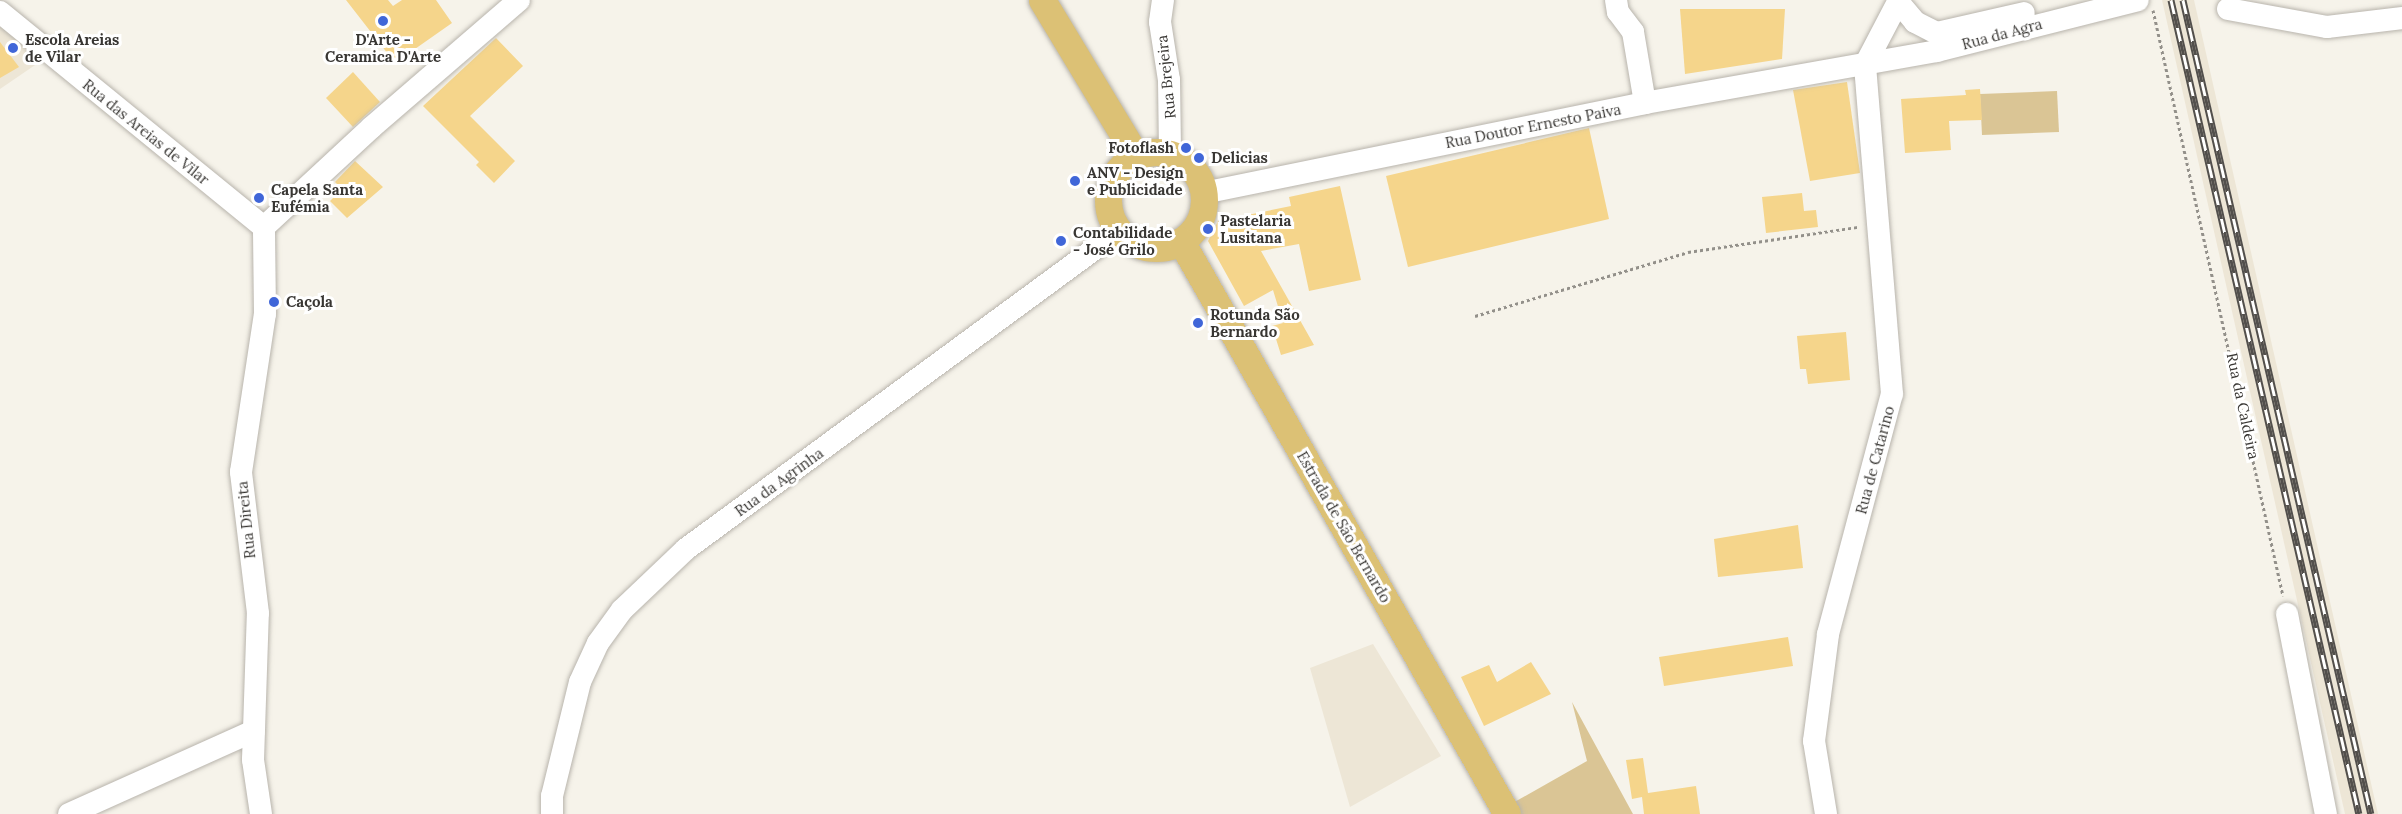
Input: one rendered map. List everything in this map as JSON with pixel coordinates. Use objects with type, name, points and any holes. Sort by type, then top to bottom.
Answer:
[{"type":"main road","points":[[1042,0],[1136,156]]},
{"type":"main road","points":[[1170,154],[1192,168],[1203,193],[1199,220],[1180,241],[1168,246],[1141,246],[1119,231],[1109,211],[1108,189],[1114,175],[1136,156],[1170,154]]},
{"type":"main road","name":"Estrada de São Bernardo","points":[[1180,241],[1507,814]]},
{"type":"street","points":[[264,227],[372,127],[519,0]]},
{"type":"street","name":"Rua Brejeira","points":[[1163,0],[1160,22],[1169,80],[1170,154]]},
{"type":"street","points":[[1616,0],[1618,12],[1634,32],[1645,103]]},
{"type":"street","name":"Rua da Agra","points":[[1900,2],[1915,22],[1937,33],[2083,6],[2138,0]]},
{"type":"street","points":[[1865,65],[1900,2]]},
{"type":"street","name":"Rua da Agra","points":[[1865,65],[1937,51],[2083,6]]},
{"type":"street","points":[[2228,9],[2327,27],[2402,18]]},
{"type":"street","name":"Rua das Areias de Vilar","points":[[0,12],[264,227]]},
{"type":"street","name":"Rua Doutor Ernesto Paiva","points":[[1203,193],[1645,103],[1865,65]]},
{"type":"street","name":"Rua de Catarino","points":[[1826,814],[1814,741],[1828,634],[1892,394],[1865,65]]},
{"type":"street","name":"Rua Direita","points":[[261,814],[255,788],[254,730],[258,613],[241,472],[265,314],[264,227]]},
{"type":"street","name":"Rua da Agrinha","points":[[552,814],[552,796],[580,682],[598,643],[622,610],[686,549],[1119,231]]},
{"type":"street","points":[[2287,614],[2326,814]]},
{"type":"street","points":[[69,814],[254,730]]},
{"type":"path","name":"Rua da Caldeira","points":[[2151,0],[2287,614]]},
{"type":"path","points":[[1475,316],[1688,252],[1878,224]]},
{"type":"shaded area","points":[[2162,0],[2194,0],[2378,814],[2345,814]]},
{"type":"shaded area","name":"Escola Areias de Vilar","points":[[0,25],[41,61],[0,89]]},
{"type":"shaded area","points":[[2057,91],[2059,132],[1982,135],[1980,94]]},
{"type":"shaded area","points":[[1373,644],[1441,756],[1350,807],[1310,668]]},
{"type":"shaded area","points":[[1572,702],[1633,814],[1517,814],[1511,804],[1587,761]]},
{"type":"building","points":[[346,0],[388,0],[393,6],[402,0],[436,0],[452,23],[395,63]]},
{"type":"building","points":[[1680,9],[1785,9],[1782,59],[1685,74]]},
{"type":"building","points":[[496,38],[523,66],[470,116],[515,161],[494,183],[476,165],[479,162],[423,106]]},
{"type":"building","points":[[0,42],[19,67],[0,78]]},
{"type":"building","points":[[353,72],[380,102],[353,127],[326,98]]},
{"type":"building","points":[[1847,82],[1860,173],[1810,181],[1793,90]]},
{"type":"building","points":[[1980,89],[1982,120],[1949,121],[1951,150],[1905,153],[1901,99],[1966,95],[1965,90]]},
{"type":"building","points":[[1589,128],[1609,219],[1408,267],[1386,176]]},
{"type":"building","points":[[355,161],[383,187],[347,218],[330,201],[342,189],[335,182]]},
{"type":"building","points":[[1340,186],[1361,280],[1309,291],[1299,244],[1261,251],[1314,345],[1281,355],[1272,326],[1283,323],[1273,290],[1244,306],[1208,241],[1218,221],[1291,206],[1289,197]]},
{"type":"building","points":[[1802,193],[1804,211],[1816,210],[1818,227],[1766,233],[1762,197]]},
{"type":"building","points":[[1846,332],[1850,380],[1808,384],[1806,369],[1800,369],[1797,336]]},
{"type":"building","points":[[1798,525],[1803,568],[1718,577],[1714,539]]},
{"type":"building","points":[[1788,637],[1793,666],[1664,686],[1659,657]]},
{"type":"building","points":[[1531,662],[1551,694],[1484,726],[1461,677],[1489,665],[1497,682]]},
{"type":"building","points":[[1643,758],[1648,793],[1696,786],[1700,814],[1644,814],[1642,797],[1632,799],[1626,760]]},
{"type":"railway","points":[[2171,0],[2359,814]]},
{"type":"railway","points":[[2183,0],[2371,814]]},
{"type":"place","name":"D'Arte - Ceramica D'Arte","points":[[383,21]]},
{"type":"place","name":"Escola Areias de Vilar","points":[[13,48]]},
{"type":"place","name":"Fotoflash","points":[[1186,148]]},
{"type":"place","name":"Delicias","points":[[1199,158]]},
{"type":"place","name":"ANV - Design e Publicidade","points":[[1075,181]]},
{"type":"place","name":"Capela Santa Eufémia","points":[[259,198]]},
{"type":"place","name":"Pastelaria Lusitana","points":[[1208,229]]},
{"type":"place","name":"Contabilidade - José Grilo","points":[[1061,241]]},
{"type":"place","name":"Caçola","points":[[274,302]]},
{"type":"place","name":"Rotunda São Bernardo","points":[[1198,323]]}]
